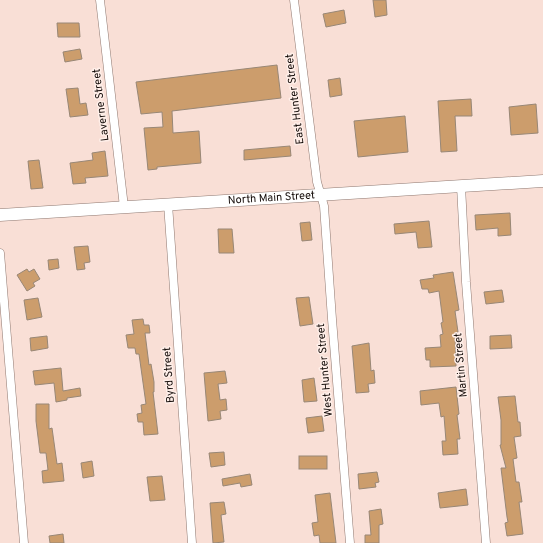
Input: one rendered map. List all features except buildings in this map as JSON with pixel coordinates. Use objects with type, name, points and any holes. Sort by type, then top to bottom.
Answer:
[{"type":"main road","name":"North Main Street","points":[[0,215],[543,180]]},
{"type":"street","name":"Laverne Street","points":[[100,0],[124,207]]},
{"type":"street","name":"East Hunter Street","points":[[294,0],[317,182],[321,195]]},
{"type":"street","name":"Martin Street","points":[[461,186],[466,282],[486,543]]},
{"type":"street","name":"West Hunter Street","points":[[321,195],[324,206],[350,543]]},
{"type":"street","name":"Byrd Street","points":[[168,204],[192,543]]},
{"type":"street","points":[[0,253],[24,543]]}]
